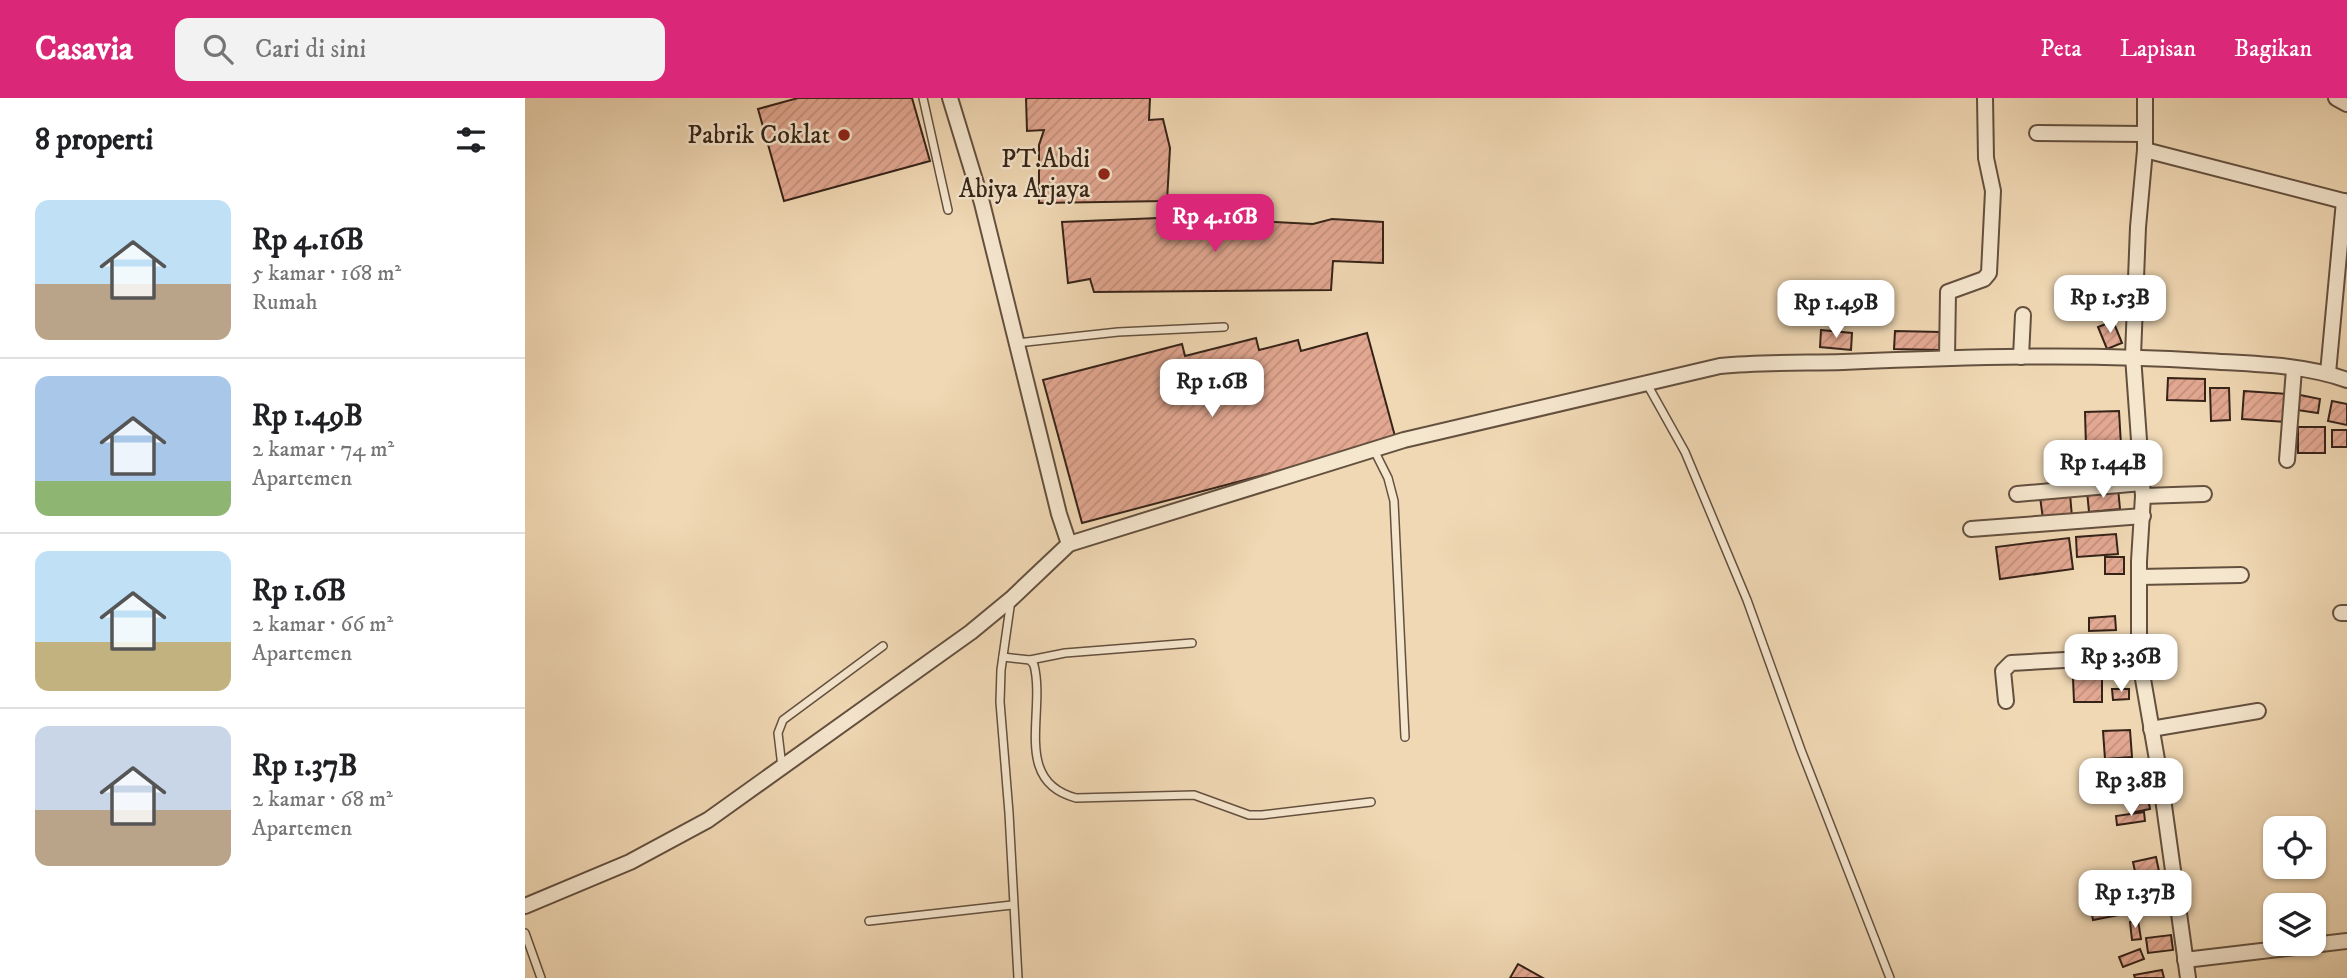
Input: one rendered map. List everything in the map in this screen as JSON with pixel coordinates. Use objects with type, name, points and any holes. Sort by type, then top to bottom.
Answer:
[{"type":"street","points":[[950,98],[982,203],[1059,514],[1069,544]]},
{"type":"street","points":[[1947,357],[1948,292],[1984,279],[1989,273],[1993,191],[1986,158],[1985,98]]},
{"type":"street","points":[[2145,98],[2133,356],[2143,489],[2139,656],[2189,978]]},
{"type":"street","points":[[2336,98],[2347,104]]},
{"type":"street","points":[[2037,132],[2145,134]]},
{"type":"street","points":[[2144,150],[2346,201],[2340,313],[2328,373]]},
{"type":"street","points":[[2077,302],[2135,302]]},
{"type":"street","points":[[2021,357],[2023,315]]},
{"type":"street","points":[[525,906],[630,862],[708,820],[971,632],[1011,599],[1069,544],[1457,426],[1697,370],[1752,363],[1947,357],[2133,356],[2294,369],[2328,373],[2347,380]]},
{"type":"street","points":[[2287,460],[2294,369]]},
{"type":"street","points":[[2017,494],[2143,489],[2204,494]]},
{"type":"street","points":[[1971,529],[2143,516]]},
{"type":"street","points":[[2139,577],[2241,575]]},
{"type":"street","points":[[2006,701],[2003,671],[2011,663],[2139,656]]},
{"type":"street","points":[[2151,729],[2258,711]]},
{"type":"street","points":[[2185,960],[2347,941]]},
{"type":"lane","points":[[923,98],[948,210]]},
{"type":"lane","points":[[1017,343],[1118,332],[1224,327]]},
{"type":"lane","points":[[1647,383],[1685,452],[1747,600],[1805,762],[1890,978]]},
{"type":"lane","points":[[1374,450],[1388,478],[1394,501],[1405,737]]},
{"type":"lane","points":[[1011,599],[1000,702],[1018,978]]},
{"type":"lane","points":[[1003,657],[1030,660],[1065,653],[1192,643]]},
{"type":"lane","points":[[782,767],[778,733],[783,720],[883,646]]},
{"type":"lane","points":[[1030,660],[1035,672],[1037,766],[1047,784],[1065,795],[1076,798],[1194,795],[1249,815],[1371,802]]},
{"type":"lane","points":[[869,921],[1012,905]]},
{"type":"lane","points":[[525,933],[541,978]]},
{"type":"building","name":"Pabrik Coklat","points":[[798,98],[912,98],[930,161],[784,201],[758,109]]},
{"type":"building","name":"PT.Abdi Abiya Arjaya","points":[[1026,98],[1150,98],[1149,120],[1163,119],[1170,148],[1167,201],[1039,203],[1039,145],[1044,130],[1027,131]]},
{"type":"building","points":[[1183,217],[1313,224],[1332,219],[1383,222],[1383,263],[1333,261],[1331,290],[1094,292],[1090,279],[1068,283],[1062,222]]},
{"type":"building","points":[[2113,321],[2122,343],[2107,349],[2098,327]]},
{"type":"building","points":[[1821,330],[1852,333],[1851,350],[1820,347]]},
{"type":"building","points":[[1895,331],[1941,332],[1941,350],[1894,349]]},
{"type":"building","points":[[1367,333],[1396,440],[1082,523],[1043,380],[1182,344],[1185,356],[1256,338],[1259,350],[1298,340],[1301,351]]},
{"type":"building","points":[[2168,378],[2205,379],[2205,401],[2167,400]]},
{"type":"building","points":[[2210,388],[2229,388],[2230,420],[2211,421]]},
{"type":"building","points":[[2244,391],[2288,394],[2286,422],[2242,419]]},
{"type":"building","points":[[2300,395],[2320,399],[2318,413],[2297,410]]},
{"type":"building","points":[[2332,401],[2347,404],[2347,425],[2328,421]]},
{"type":"building","points":[[2119,411],[2121,445],[2086,447],[2085,412]]},
{"type":"building","points":[[2298,427],[2325,427],[2325,453],[2298,453]]},
{"type":"building","points":[[2332,430],[2347,430],[2347,447],[2332,447]]},
{"type":"building","points":[[2118,488],[2120,509],[2089,512],[2087,491]]},
{"type":"building","points":[[2070,494],[2072,517],[2043,519],[2040,497]]},
{"type":"building","points":[[2116,534],[2118,554],[2077,557],[2076,537]]},
{"type":"building","points":[[2069,538],[2073,569],[2000,579],[1996,547]]},
{"type":"building","points":[[2105,557],[2124,557],[2124,574],[2105,574]]},
{"type":"building","points":[[2115,616],[2116,630],[2089,631],[2089,618]]},
{"type":"building","points":[[2118,660],[2118,670],[2082,672],[2082,662]]},
{"type":"building","points":[[2073,678],[2102,678],[2102,702],[2074,702]]},
{"type":"building","points":[[2112,689],[2129,689],[2129,699],[2113,700]]},
{"type":"building","points":[[2130,730],[2132,757],[2105,759],[2103,731]]},
{"type":"building","points":[[2146,786],[2150,809],[2130,813],[2126,790]]},
{"type":"building","points":[[2144,812],[2145,821],[2117,825],[2116,816]]},
{"type":"building","points":[[2156,857],[2160,876],[2137,881],[2133,862]]},
{"type":"building","points":[[2112,879],[2114,891],[2086,894],[2085,882]]},
{"type":"building","points":[[2154,884],[2159,906],[2138,911],[2133,889]]},
{"type":"building","points":[[2120,894],[2124,914],[2093,920],[2089,900]]},
{"type":"building","points":[[2138,920],[2141,939],[2132,940],[2130,922]]},
{"type":"building","points":[[2171,935],[2173,950],[2148,953],[2146,938]]},
{"type":"building","points":[[2140,949],[2144,959],[2123,967],[2119,957]]},
{"type":"building","points":[[1518,964],[1543,978],[1510,978]]},
{"type":"building","points":[[2162,970],[2164,978],[2135,978],[2134,975]]},
{"type":"place","name":"Pabrik Coklat","points":[[844,135]]},
{"type":"place","name":"PT.Abdi Abiya Arjaya","points":[[1104,174]]}]
